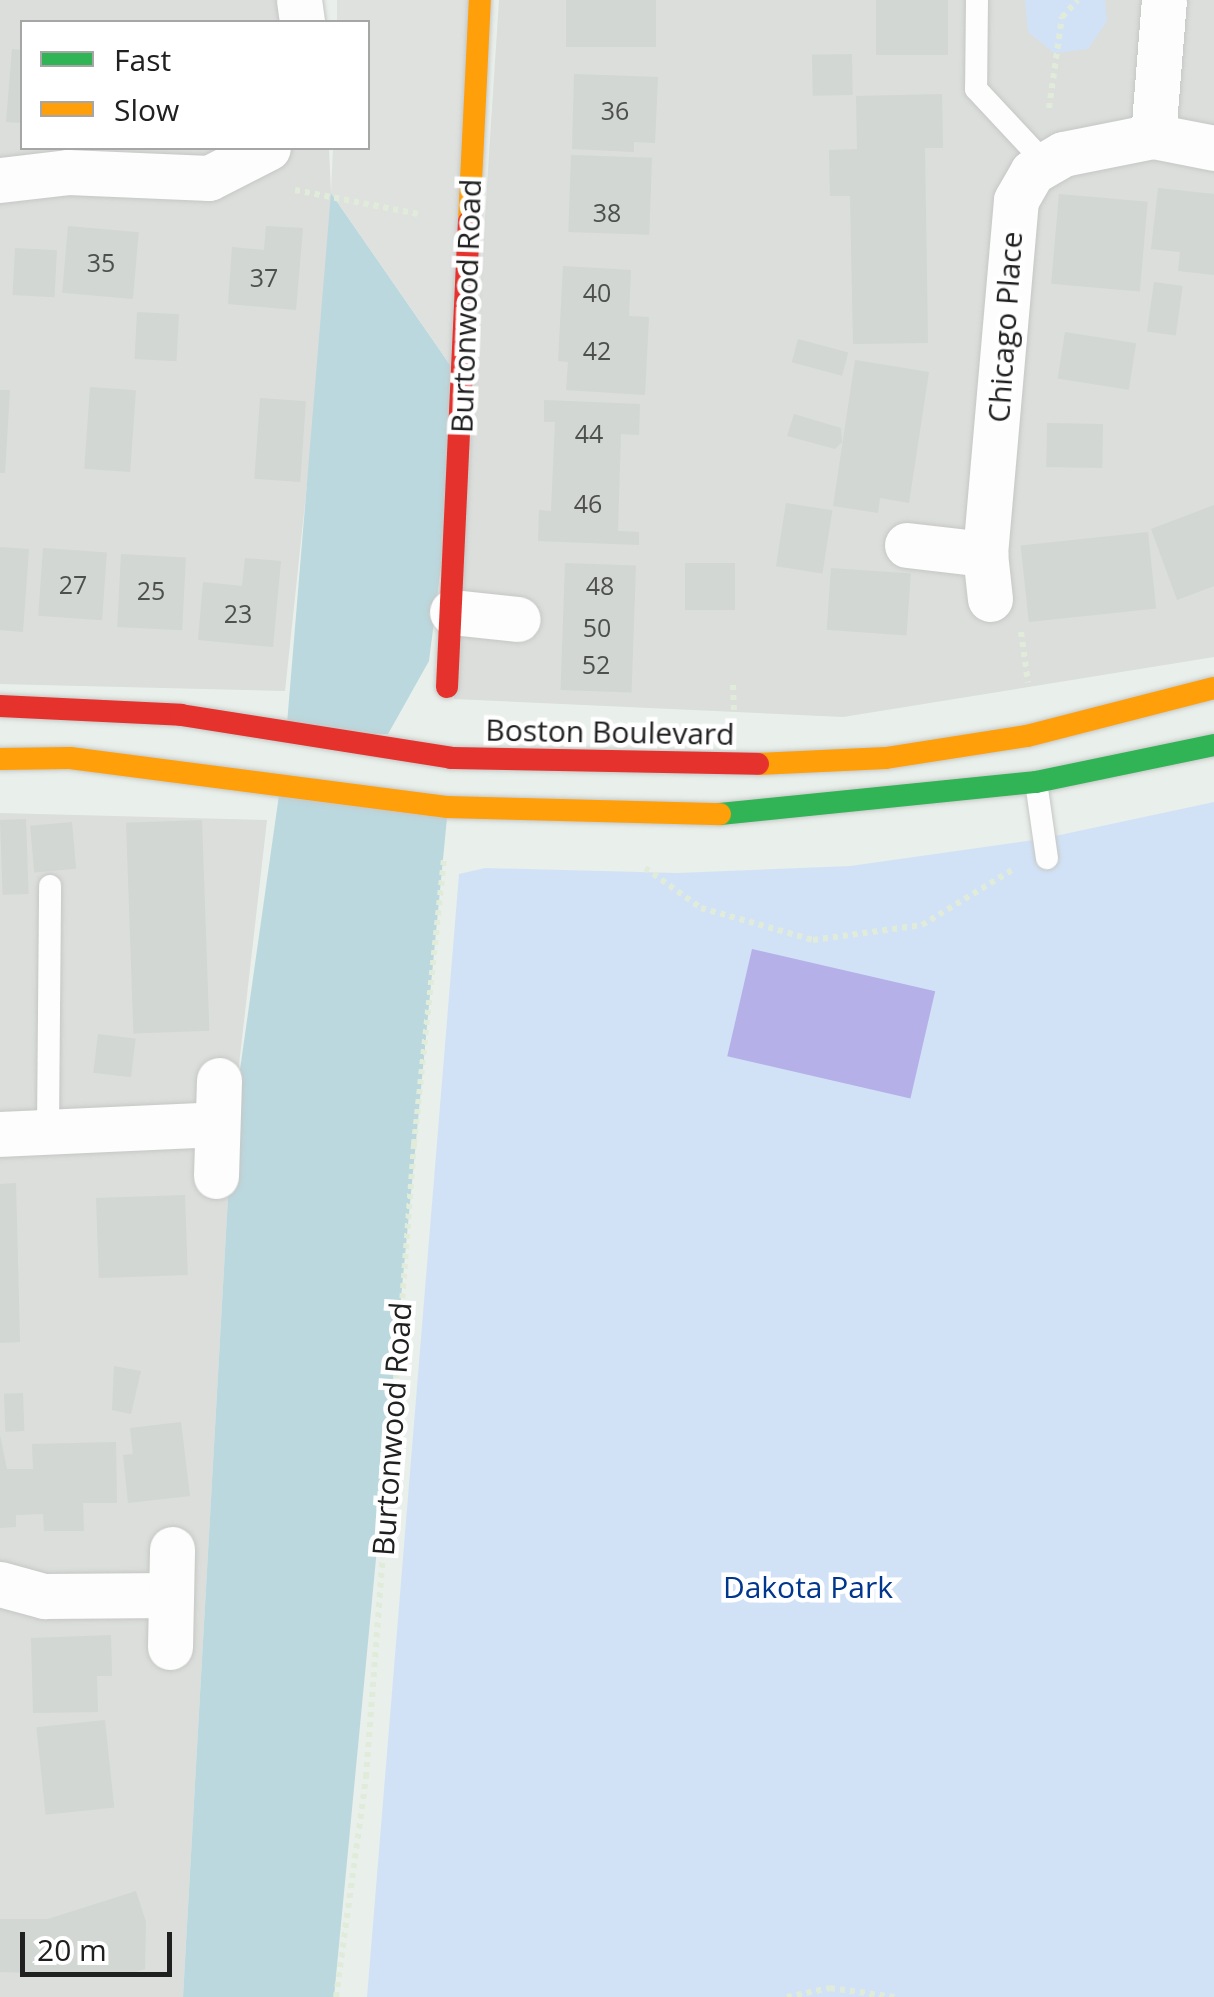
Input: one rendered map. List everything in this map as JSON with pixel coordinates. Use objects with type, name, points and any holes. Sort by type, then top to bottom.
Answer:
[{"type":"street","name":"Burtonwood Road","points":[[448,687],[480,0]]},
{"type":"street","points":[[1153,136],[1164,0]]},
{"type":"street","points":[[1046,164],[1153,136],[1214,148]]},
{"type":"street","points":[[0,180],[68,172],[175,182],[256,156]]},
{"type":"street","name":"Chicago Place","points":[[990,599],[986,554],[1006,249],[1016,200],[1046,164]]},
{"type":"street","points":[[907,545],[986,554]]},
{"type":"street","points":[[452,612],[518,619]]},
{"type":"street","name":"Boston Boulevard","points":[[0,706],[181,715],[451,758],[684,767],[886,758],[1027,736],[1214,688]]},
{"type":"street","points":[[0,759],[70,758],[448,807],[612,818],[819,808],[1036,782],[1214,745]]},
{"type":"street","points":[[0,1134],[218,1102],[216,1176]]},
{"type":"street","points":[[170,1647],[172,1550]]},
{"type":"street","points":[[0,1584],[44,1596],[172,1595]]},
{"type":"lane","points":[[977,0],[976,89],[1046,164]]},
{"type":"lane","points":[[1027,736],[1046,858]]},
{"type":"lane","points":[[48,1127],[50,886]]},
{"type":"path","points":[[1046,164],[1052,56],[1062,17],[1078,0]]},
{"type":"path","points":[[256,156],[262,188],[331,193],[468,226]]},
{"type":"path","points":[[733,685],[735,724]]},
{"type":"path","points":[[643,866],[677,894],[743,926],[850,939],[922,925],[957,908],[1000,881],[1042,830]]},
{"type":"path","name":"Burtonwood Road","points":[[336,1997],[366,1777],[414,1144],[444,860]]},
{"type":"path","points":[[787,1997],[830,1988],[894,1997]]},
{"type":"shaded area","points":[[0,0],[322,0],[323,20],[20,20],[20,150],[329,150],[333,240],[285,691],[0,684]]},
{"type":"shaded area","points":[[337,0],[481,0],[464,385],[331,193],[333,150],[370,150],[370,20],[337,20]]},
{"type":"shaded area","points":[[499,0],[1214,0],[1214,657],[843,717],[454,699]]},
{"type":"shaded area","points":[[331,193],[464,385],[429,661],[388,734],[286,736]]},
{"type":"shaded area","points":[[280,788],[448,807],[334,1997],[183,1997],[232,1126]]},
{"type":"shaded area","points":[[0,813],[267,820],[232,1126],[183,1997],[0,1997]]},
{"type":"shaded area","points":[[752,949],[935,991],[910,1098],[727,1056]]},
{"type":"green space","points":[[1025,0],[1105,0],[1107,21],[1088,49],[1054,53],[1028,32]]},
{"type":"green space","name":"Dakota Park","points":[[1214,802],[1214,1997],[367,1997],[459,874],[485,868],[677,873],[850,866],[1041,839]]},
{"type":"building","points":[[566,0],[656,0],[656,47],[566,47]]},
{"type":"building","points":[[876,0],[948,0],[948,55],[876,55]]},
{"type":"building","points":[[12,49],[20,50],[20,123],[6,122]]},
{"type":"building","points":[[852,54],[853,95],[813,96],[812,55]]},
{"type":"building","points":[[574,74],[658,77],[655,143],[634,142],[634,152],[572,149]]},
{"type":"building","points":[[942,94],[943,148],[925,148],[928,343],[853,344],[850,196],[830,196],[829,150],[857,149],[856,96]]},
{"type":"building","points":[[571,155],[652,158],[649,235],[568,232]]},
{"type":"building","points":[[1158,188],[1214,194],[1214,275],[1178,271],[1180,252],[1151,249]]},
{"type":"building","points":[[1059,194],[1148,202],[1140,291],[1051,284]]},
{"type":"building","points":[[68,226],[139,232],[133,299],[62,293]]},
{"type":"building","points":[[266,226],[303,228],[296,310],[228,304],[232,247],[264,250]]},
{"type":"building","points":[[15,248],[57,250],[54,297],[13,295]]},
{"type":"building","points":[[563,266],[631,270],[629,316],[649,317],[645,395],[566,390],[568,362],[558,361]]},
{"type":"building","points":[[1154,282],[1183,286],[1176,336],[1147,332]]},
{"type":"building","points":[[137,312],[179,314],[176,361],[135,359]]},
{"type":"building","points":[[1065,332],[1136,343],[1129,390],[1058,378]]},
{"type":"building","points":[[798,339],[848,352],[842,376],[792,362]]},
{"type":"building","points":[[855,360],[929,372],[909,503],[880,498],[878,513],[833,506]]},
{"type":"building","points":[[90,387],[136,390],[130,472],[84,469]]},
{"type":"building","points":[[0,390],[10,390],[5,473],[0,473]]},
{"type":"building","points":[[260,398],[306,401],[300,482],[254,479]]},
{"type":"building","points":[[544,400],[640,404],[639,435],[621,434],[618,531],[639,532],[639,545],[538,541],[539,510],[551,511],[555,422],[544,422]]},
{"type":"building","points":[[794,414],[841,428],[842,442],[835,449],[787,436]]},
{"type":"building","points":[[1047,423],[1103,424],[1102,468],[1046,467]]},
{"type":"building","points":[[786,503],[832,510],[822,574],[776,566]]},
{"type":"building","points":[[1214,505],[1214,586],[1177,600],[1151,529]]},
{"type":"building","points":[[1148,532],[1156,609],[1029,622],[1021,545]]},
{"type":"building","points":[[0,547],[29,549],[23,632],[0,630]]},
{"type":"building","points":[[43,548],[107,552],[102,620],[38,616]]},
{"type":"building","points":[[121,554],[186,557],[182,630],[117,627]]},
{"type":"building","points":[[245,558],[281,561],[273,647],[198,640],[203,582],[242,586]]},
{"type":"building","points":[[565,563],[636,565],[632,692],[561,690]]},
{"type":"building","points":[[685,563],[735,563],[735,610],[685,610]]},
{"type":"building","points":[[831,568],[911,574],[906,635],[827,630]]},
{"type":"building","points":[[26,819],[29,894],[3,895],[0,820]]},
{"type":"building","points":[[202,820],[209,1031],[133,1034],[126,823]]},
{"type":"building","points":[[72,822],[76,869],[34,872],[30,826]]},
{"type":"building","points":[[98,1034],[136,1039],[131,1077],[93,1073]]},
{"type":"building","points":[[16,1183],[20,1342],[0,1343],[0,1184]]},
{"type":"building","points":[[185,1195],[188,1275],[99,1278],[96,1198]]},
{"type":"building","points":[[114,1366],[141,1371],[131,1414],[112,1410]]},
{"type":"building","points":[[23,1393],[24,1431],[5,1432],[4,1394]]},
{"type":"building","points":[[181,1422],[190,1496],[128,1503],[123,1455],[133,1454],[130,1428]]},
{"type":"building","points":[[0,1435],[7,1469],[33,1469],[32,1444],[116,1442],[117,1503],[83,1503],[84,1531],[44,1531],[43,1514],[16,1515],[16,1527],[0,1528]]},
{"type":"building","points":[[111,1635],[112,1676],[97,1676],[98,1712],[33,1713],[31,1638]]},
{"type":"building","points":[[105,1720],[114,1808],[46,1815],[36,1727]]},
{"type":"building","points":[[136,1891],[146,1922],[145,1969],[124,1976],[0,1972],[0,1919],[48,1919]]},
{"type":"traffic: fast","points":[[720,814],[1036,782],[1214,745]]},
{"type":"traffic: slow","points":[[469,222],[480,0]]},
{"type":"traffic: slow","points":[[758,764],[886,758],[1027,736],[1214,688]]},
{"type":"traffic: slow","points":[[0,759],[70,758],[448,807],[720,814]]},
{"type":"traffic: jam","points":[[447,687],[469,222]]},
{"type":"traffic: jam","points":[[0,706],[181,715],[451,758],[758,764]]}]
